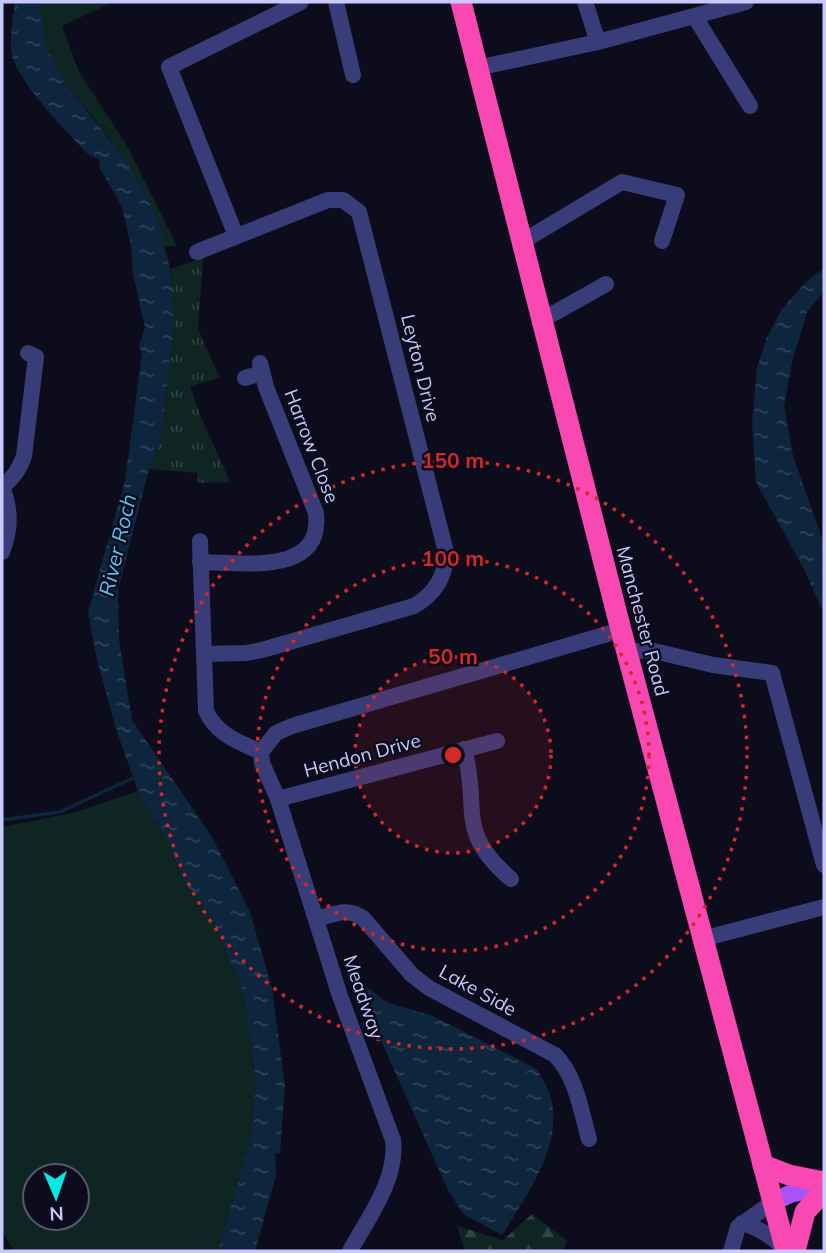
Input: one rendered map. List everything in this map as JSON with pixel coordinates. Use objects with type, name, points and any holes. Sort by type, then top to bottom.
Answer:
[{"type":"highway","name":"Manchester Road","points":[[461,2],[621,630],[786,1251]]},
{"type":"highway","points":[[763,1165],[824,1186],[805,1212],[794,1251]]},
{"type":"main road","points":[[773,1202],[790,1194],[824,1186]]},
{"type":"street","points":[[236,236],[169,67],[301,2]]},
{"type":"street","points":[[336,2],[354,75]]},
{"type":"street","points":[[585,2],[598,41]]},
{"type":"street","points":[[477,68],[598,41],[746,2]]},
{"type":"street","points":[[695,17],[750,106]]},
{"type":"street","points":[[521,239],[530,237],[622,182],[677,195],[662,241]]},
{"type":"street","name":"Leyton Drive","points":[[197,252],[328,200],[343,200],[359,212],[441,530],[446,561],[437,586],[423,601],[414,606],[262,650],[204,654]]},
{"type":"street","points":[[542,320],[606,284]]},
{"type":"street","points":[[2,552],[9,524],[7,501],[2,487],[13,479],[24,456],[36,357],[27,353]]},
{"type":"street","name":"Harrow Close","points":[[200,562],[289,560],[302,553],[315,535],[316,513],[261,368],[246,378]]},
{"type":"street","points":[[200,541],[205,703],[209,718],[225,735],[261,752],[276,733],[292,726],[621,630]]},
{"type":"street","points":[[627,652],[650,650],[713,665],[772,673],[824,865]]},
{"type":"street","name":"Hendon Drive","points":[[278,799],[497,741]]},
{"type":"street","points":[[464,749],[476,837],[488,857],[511,879]]},
{"type":"street","name":"Meadway","points":[[261,752],[265,772],[278,799],[340,996],[395,1149],[393,1166],[384,1190],[350,1251]]},
{"type":"street","points":[[702,939],[824,906]]},
{"type":"street","name":"Lake Side","points":[[317,919],[342,912],[356,914],[363,918],[412,975],[429,988],[555,1055],[570,1077],[590,1139]]},
{"type":"street","points":[[731,1251],[738,1227],[773,1202]]},
{"type":"street","points":[[743,1223],[754,1226],[775,1239],[786,1251]]},
{"type":"green space","points":[[40,2],[113,2],[62,26],[79,72],[126,144],[177,246],[163,247],[152,210],[134,176],[113,143],[53,63],[42,34]]},
{"type":"green space","points":[[203,258],[198,329],[220,378],[190,386],[230,482],[198,483],[197,473],[149,469],[160,444],[174,325],[170,269]]},
{"type":"green space","points":[[138,791],[169,843],[183,880],[211,915],[243,991],[256,1081],[251,1136],[218,1251],[14,1251],[2,1231],[2,827],[76,812]]},
{"type":"green space","points":[[532,1214],[567,1241],[563,1251],[465,1251],[457,1226],[503,1240]]},
{"type":"water","name":"River Roch","points":[[15,2],[40,2],[45,46],[66,84],[126,161],[151,205],[170,269],[174,325],[160,444],[149,469],[118,590],[119,640],[132,720],[212,837],[250,912],[272,988],[285,1087],[280,1153],[275,1154],[276,1176],[255,1251],[218,1251],[251,1136],[256,1081],[243,991],[211,915],[183,880],[169,843],[138,791],[116,729],[97,660],[88,612],[125,481],[142,353],[139,346],[145,327],[133,274],[131,246],[122,207],[99,167],[100,160],[88,154],[56,120],[31,90],[14,62],[11,44]]},
{"type":"water","points":[[824,268],[824,291],[807,312],[792,362],[784,405],[793,456],[824,544],[824,614],[804,569],[756,482],[752,423],[757,368],[767,337],[782,309],[805,283]]},
{"type":"water","points":[[352,976],[388,1003],[433,1016],[535,1068],[548,1089],[553,1110],[547,1154],[502,1235],[463,1214],[448,1190]]},
{"type":"waterway","points":[[2,820],[60,812],[135,777]]}]
